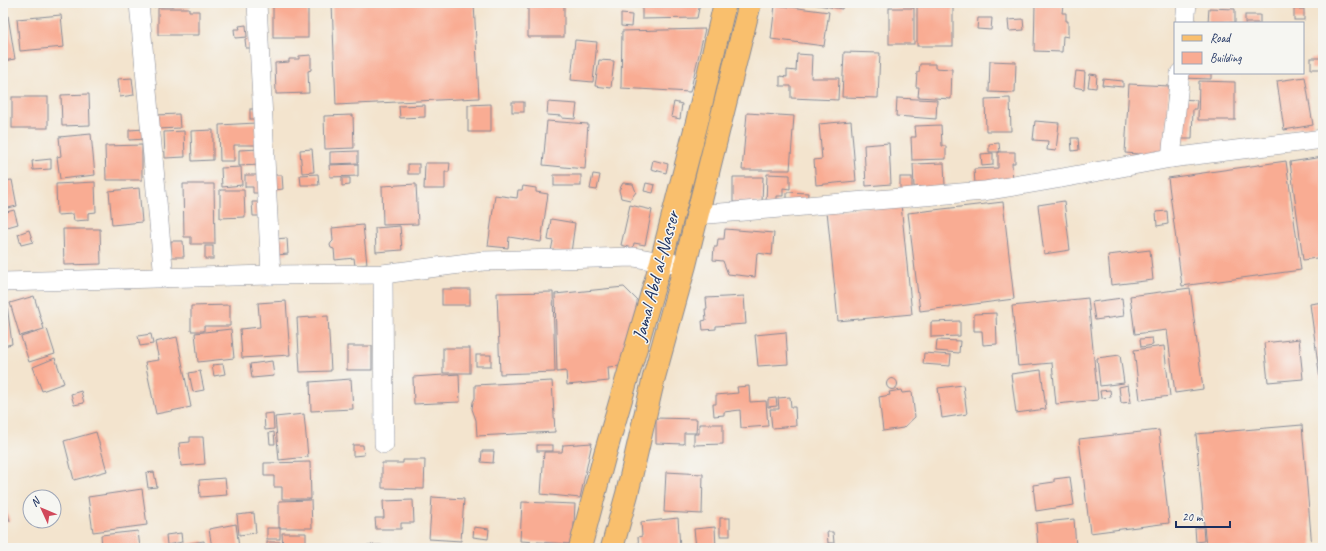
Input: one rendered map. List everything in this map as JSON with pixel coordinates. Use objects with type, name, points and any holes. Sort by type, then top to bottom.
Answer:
[{"type":"main road","name":"Jamal Abd al-Nasser","points":[[580,548],[605,454],[661,262],[726,3]]},
{"type":"main road","name":"Jamal Abd al-Nasser","points":[[612,548],[627,494],[654,377],[685,265],[696,215],[750,3]]},
{"type":"street","points":[[139,3],[164,278]]},
{"type":"street","points":[[257,3],[271,275]]},
{"type":"street","points":[[1185,22],[1187,3]]},
{"type":"street","points":[[1171,158],[1180,74]]},
{"type":"street","points":[[696,215],[984,190],[1062,178],[1171,158],[1323,139]]},
{"type":"street","points":[[3,282],[271,275],[384,274],[483,261],[634,257],[685,265]]},
{"type":"street","points":[[384,274],[384,444]]},
{"type":"building","points":[[149,3],[155,3],[155,7],[149,7]]},
{"type":"building","points":[[156,3],[173,3],[173,6],[156,6]]},
{"type":"building","points":[[174,3],[190,3],[190,5],[175,5]]},
{"type":"building","points":[[332,3],[474,3],[479,98],[336,105]]},
{"type":"building","points":[[528,3],[564,3],[564,37],[528,37]]},
{"type":"building","points":[[642,3],[700,3],[697,18],[642,19]]},
{"type":"building","points":[[806,3],[843,3],[842,9]]},
{"type":"building","points":[[917,3],[953,3],[953,46],[917,46]]},
{"type":"building","points":[[273,4],[308,4],[308,38],[273,38]]},
{"type":"building","points":[[1035,4],[1063,5],[1062,13],[1066,13],[1066,21],[1068,21],[1068,37],[1063,36],[1062,52],[1034,51]]},
{"type":"building","points":[[775,5],[829,12],[824,46],[771,39]]},
{"type":"building","points":[[158,8],[189,8],[189,11],[199,11],[199,35],[158,35]]},
{"type":"building","points":[[889,8],[914,8],[914,44],[889,44]]},
{"type":"building","points":[[1209,8],[1235,9],[1235,22],[1208,22]]},
{"type":"building","points":[[1294,9],[1304,9],[1304,20],[1294,20]]},
{"type":"building","points":[[621,14],[632,15],[631,27],[621,26]]},
{"type":"building","points":[[61,15],[64,47],[20,51],[17,19]]},
{"type":"building","points":[[1245,15],[1260,15],[1260,22],[1245,22]]},
{"type":"building","points":[[8,16],[15,59],[3,61],[3,17]]},
{"type":"building","points":[[978,18],[992,18],[991,30],[977,29]]},
{"type":"building","points":[[1023,19],[1024,30],[1009,31],[1008,20]]},
{"type":"building","points":[[246,25],[247,37],[235,38],[234,29],[240,29],[239,26]]},
{"type":"building","points":[[705,29],[690,92],[621,88],[622,31]]},
{"type":"building","points":[[254,38],[255,48],[246,48],[245,39]]},
{"type":"building","points":[[575,40],[597,42],[593,82],[571,80]]},
{"type":"building","points":[[844,52],[880,53],[878,98],[842,97]]},
{"type":"building","points":[[797,54],[812,55],[811,78],[839,78],[838,100],[791,98],[791,86],[780,86],[780,76],[787,77],[787,70],[796,71]]},
{"type":"building","points":[[311,55],[311,70],[308,71],[309,93],[276,94],[275,63],[289,62],[289,59],[299,59],[299,56]]},
{"type":"building","points":[[1311,58],[1323,58],[1323,69],[1311,69]]},
{"type":"building","points":[[599,60],[614,61],[611,88],[595,86]]},
{"type":"building","points":[[990,61],[1016,62],[1015,93],[989,92]]},
{"type":"building","points":[[920,64],[935,64],[935,68],[952,69],[951,99],[918,97],[919,87],[916,87],[917,72],[919,72]]},
{"type":"building","points":[[1076,71],[1085,72],[1084,89],[1074,87]]},
{"type":"building","points":[[1090,74],[1097,75],[1096,88],[1088,87]]},
{"type":"building","points":[[1181,74],[1211,74],[1211,79],[1181,78]]},
{"type":"building","points":[[1305,77],[1313,125],[1284,130],[1277,81]]},
{"type":"building","points":[[132,78],[134,95],[120,97],[118,79]]},
{"type":"building","points":[[1103,79],[1123,81],[1123,87],[1102,85]]},
{"type":"building","points":[[1199,81],[1235,82],[1235,120],[1198,120]]},
{"type":"building","points":[[1129,84],[1169,86],[1164,156],[1125,153]]},
{"type":"building","points":[[89,94],[90,125],[62,126],[61,95]]},
{"type":"building","points":[[12,97],[48,97],[48,128],[12,128]]},
{"type":"building","points":[[897,98],[937,100],[936,119],[896,116]]},
{"type":"building","points":[[1010,98],[1011,131],[986,131],[985,99]]},
{"type":"building","points":[[1179,99],[1197,100],[1196,109],[1193,109],[1192,139],[1177,139]]},
{"type":"building","points":[[512,102],[524,102],[524,112],[512,112]]},
{"type":"building","points":[[548,102],[577,104],[575,119],[547,115]]},
{"type":"building","points":[[674,102],[682,104],[680,119],[671,117]]},
{"type":"building","points":[[491,104],[491,132],[468,132],[468,105]]},
{"type":"building","points":[[425,105],[425,117],[400,118],[399,106]]},
{"type":"building","points":[[250,109],[260,109],[260,119],[250,119]]},
{"type":"building","points":[[747,113],[794,116],[790,170],[742,170]]},
{"type":"building","points":[[179,114],[180,128],[157,129],[156,115]]},
{"type":"building","points":[[353,115],[354,148],[325,149],[324,116]]},
{"type":"building","points":[[547,121],[588,124],[585,169],[543,165]]},
{"type":"building","points":[[851,121],[856,181],[816,185],[814,160],[822,159],[819,124]]},
{"type":"building","points":[[1035,121],[1059,123],[1056,151],[1047,150],[1048,141],[1033,140]]},
{"type":"building","points":[[256,123],[257,145],[234,145],[234,161],[220,161],[219,125]]},
{"type":"building","points":[[941,125],[942,146],[946,146],[946,159],[912,160],[911,137],[916,137],[915,126]]},
{"type":"building","points":[[145,129],[146,139],[129,140],[129,130]]},
{"type":"building","points":[[213,130],[213,160],[192,161],[191,131]]},
{"type":"building","points":[[184,131],[185,157],[165,158],[164,132]]},
{"type":"building","points":[[91,134],[95,175],[60,179],[57,157],[61,156],[59,137]]},
{"type":"building","points":[[1071,138],[1078,138],[1079,150],[1072,151]]},
{"type":"building","points":[[889,143],[891,184],[866,186],[864,145]]},
{"type":"building","points":[[999,143],[1000,152],[989,152],[989,144]]},
{"type":"building","points":[[142,145],[142,180],[106,180],[105,146]]},
{"type":"building","points":[[260,149],[260,165],[239,166],[239,150]]},
{"type":"building","points":[[312,149],[314,172],[302,173],[300,150]]},
{"type":"building","points":[[358,151],[358,163],[330,164],[330,152]]},
{"type":"building","points":[[998,152],[1015,152],[1015,163],[1012,163],[1013,183],[975,184],[974,169],[998,168]]},
{"type":"building","points":[[993,153],[993,165],[982,166],[981,154]]},
{"type":"building","points":[[1323,157],[1323,257],[1303,260],[1290,162]]},
{"type":"building","points":[[51,159],[51,169],[33,170],[32,161]]},
{"type":"building","points":[[653,160],[668,164],[666,173],[651,169]]},
{"type":"building","points":[[1286,161],[1301,270],[1182,286],[1168,178]]},
{"type":"building","points":[[425,163],[450,163],[449,172],[445,172],[445,189],[424,189]]},
{"type":"building","points":[[944,163],[945,186],[914,187],[913,164]]},
{"type":"building","points":[[358,164],[358,176],[330,177],[329,165]]},
{"type":"building","points":[[408,164],[419,164],[419,174],[408,174]]},
{"type":"building","points":[[241,167],[242,185],[222,187],[221,168]]},
{"type":"building","points":[[318,174],[319,185],[301,185],[300,175]]},
{"type":"building","points":[[593,174],[600,175],[597,190],[590,189]]},
{"type":"building","points":[[767,174],[790,175],[790,189],[783,188],[783,196],[777,196],[777,205],[766,204]]},
{"type":"building","points":[[245,175],[259,175],[263,193],[253,193],[253,187],[245,187]]},
{"type":"building","points":[[274,175],[282,175],[283,189],[275,190]]},
{"type":"building","points":[[554,175],[581,175],[581,186],[554,186]]},
{"type":"building","points":[[733,177],[763,177],[762,203],[733,202]]},
{"type":"building","points":[[900,177],[912,177],[912,189],[900,189]]},
{"type":"building","points":[[342,178],[350,178],[350,185],[342,186]]},
{"type":"building","points":[[12,180],[17,206],[3,209],[3,181]]},
{"type":"building","points":[[95,182],[96,212],[88,213],[88,220],[74,221],[73,214],[57,215],[56,184]]},
{"type":"building","points":[[623,183],[633,184],[636,192],[630,200],[621,198],[619,190]]},
{"type":"building","points":[[646,183],[655,185],[653,193],[644,191]]},
{"type":"building","points":[[183,184],[214,184],[215,244],[191,244],[191,237],[184,237]]},
{"type":"building","points":[[416,184],[418,224],[383,225],[382,186]]},
{"type":"building","points":[[523,186],[536,188],[536,192],[548,194],[541,242],[509,237],[508,248],[488,246],[495,195],[517,198],[518,190],[522,190]]},
{"type":"building","points":[[139,188],[142,222],[112,225],[109,191]]},
{"type":"building","points":[[220,190],[244,190],[245,217],[220,218]]},
{"type":"building","points":[[787,192],[808,193],[807,204],[787,204]]},
{"type":"building","points":[[1064,201],[1070,250],[1044,254],[1038,205]]},
{"type":"building","points":[[252,202],[263,202],[264,216],[253,216]]},
{"type":"building","points":[[1003,202],[1014,299],[920,311],[908,213]]},
{"type":"building","points":[[901,204],[912,314],[838,321],[827,211]]},
{"type":"building","points":[[630,205],[652,210],[645,245],[634,243],[633,248],[621,245]]},
{"type":"building","points":[[14,210],[18,224],[4,228],[3,213]]},
{"type":"building","points":[[1167,211],[1168,224],[1157,226],[1156,212]]},
{"type":"building","points":[[551,219],[575,223],[571,253],[551,251],[553,241],[548,240]]},
{"type":"building","points":[[363,225],[367,264],[355,266],[354,258],[335,260],[334,249],[331,248],[330,245],[333,241],[332,228]]},
{"type":"building","points":[[400,226],[402,250],[376,252],[375,228]]},
{"type":"building","points":[[63,229],[100,229],[101,264],[64,265]]},
{"type":"building","points":[[725,229],[774,233],[772,255],[757,253],[755,277],[728,274],[723,261],[713,260],[714,247],[717,247],[718,239],[724,239]]},
{"type":"building","points":[[29,230],[33,242],[21,245],[18,234]]},
{"type":"building","points":[[287,238],[288,254],[276,255],[275,239]]},
{"type":"building","points":[[171,241],[183,241],[184,257],[171,257]]},
{"type":"building","points":[[205,246],[213,246],[213,259],[205,259]]},
{"type":"building","points":[[1150,250],[1153,280],[1111,285],[1108,255]]},
{"type":"building","points":[[624,287],[637,300],[638,310],[621,366],[608,367],[609,381],[567,385],[566,371],[557,372],[555,294]]},
{"type":"building","points":[[1190,288],[1203,389],[1175,393],[1167,330],[1135,334],[1130,296]]},
{"type":"building","points":[[442,289],[470,289],[470,305],[442,305]]},
{"type":"building","points":[[553,292],[555,372],[500,374],[497,293]]},
{"type":"building","points":[[34,296],[44,329],[20,336],[10,303]]},
{"type":"building","points":[[744,296],[746,324],[716,326],[716,329],[703,330],[702,321],[706,320],[706,298]]},
{"type":"building","points":[[6,297],[12,344],[3,346],[3,298]]},
{"type":"building","points":[[1088,298],[1098,400],[1056,404],[1052,363],[1018,366],[1012,306]]},
{"type":"building","points":[[1122,298],[1124,316],[1095,320],[1092,302]]},
{"type":"building","points":[[286,301],[290,355],[242,358],[240,329],[260,327],[258,303]]},
{"type":"building","points":[[1323,302],[1323,379],[1320,379],[1310,304]]},
{"type":"building","points":[[230,305],[230,326],[204,326],[204,331],[191,331],[191,306]]},
{"type":"building","points":[[996,313],[997,344],[983,345],[982,331],[974,331],[974,314]]},
{"type":"building","points":[[328,316],[331,371],[300,372],[297,318]]},
{"type":"building","points":[[960,321],[960,336],[931,337],[931,322]]},
{"type":"building","points":[[47,329],[55,354],[29,362],[21,337]]},
{"type":"building","points":[[231,329],[234,358],[198,362],[195,333]]},
{"type":"building","points":[[786,332],[788,364],[758,366],[755,335]]},
{"type":"building","points":[[151,334],[153,344],[140,346],[138,336]]},
{"type":"building","points":[[177,337],[191,407],[156,414],[145,362],[159,360],[155,342]]},
{"type":"building","points":[[1152,338],[1153,345],[1141,347],[1140,339]]},
{"type":"building","points":[[1299,339],[1303,379],[1268,382],[1264,343]]},
{"type":"building","points":[[937,340],[960,341],[959,353],[936,351]]},
{"type":"building","points":[[347,346],[372,346],[372,370],[347,370]]},
{"type":"building","points":[[1164,346],[1170,396],[1140,400],[1134,350]]},
{"type":"building","points":[[443,348],[470,348],[470,373],[443,373]]},
{"type":"building","points":[[924,353],[951,355],[950,366],[923,364]]},
{"type":"building","points":[[476,355],[491,355],[491,366],[476,366]]},
{"type":"building","points":[[1120,355],[1124,383],[1100,386],[1097,358]]},
{"type":"building","points":[[55,358],[64,383],[42,391],[33,367]]},
{"type":"building","points":[[272,361],[274,376],[252,378],[250,364]]},
{"type":"building","points":[[223,364],[225,374],[214,376],[212,365]]},
{"type":"building","points":[[1041,370],[1046,409],[1016,413],[1011,374]]},
{"type":"building","points":[[200,371],[204,390],[193,392],[189,373]]},
{"type":"building","points":[[459,374],[460,402],[414,404],[413,377]]},
{"type":"building","points":[[892,378],[896,380],[898,384],[896,388],[892,390],[888,388],[886,384],[888,380]]},
{"type":"building","points":[[351,379],[353,409],[311,411],[310,382]]},
{"type":"building","points":[[552,381],[555,432],[477,436],[476,420],[472,409],[475,398],[475,385]]},
{"type":"building","points":[[963,385],[967,414],[942,418],[938,388]]},
{"type":"building","points":[[1128,385],[1131,402],[1121,403],[1119,387]]},
{"type":"building","points":[[749,386],[750,402],[766,401],[768,426],[741,428],[740,410],[724,412],[724,415],[714,416],[713,404],[716,404],[716,395],[738,393],[737,387]]},
{"type":"building","points":[[901,390],[902,393],[912,392],[915,417],[903,428],[883,431],[879,397],[890,395],[889,392]]},
{"type":"building","points":[[1110,390],[1111,397],[1101,398],[1100,391]]},
{"type":"building","points":[[81,391],[84,403],[74,405],[71,394]]},
{"type":"building","points":[[790,397],[791,407],[795,407],[796,426],[772,428],[770,409],[779,409],[778,398]]},
{"type":"building","points":[[776,398],[777,406],[768,407],[768,399]]},
{"type":"building","points":[[273,413],[274,429],[265,430],[264,414]]},
{"type":"building","points":[[304,414],[308,457],[279,460],[275,417]]},
{"type":"building","points":[[656,418],[697,419],[696,433],[684,433],[684,444],[656,443]]},
{"type":"building","points":[[699,424],[723,424],[723,444],[694,445],[694,434],[699,434]]},
{"type":"building","points":[[1302,425],[1312,548],[1206,548],[1196,434]]},
{"type":"building","points":[[1159,430],[1169,523],[1090,533],[1079,439]]},
{"type":"building","points":[[96,432],[107,471],[74,480],[64,441]]},
{"type":"building","points":[[274,432],[275,444],[270,444],[269,433]]},
{"type":"building","points":[[190,437],[203,437],[205,464],[181,466],[179,443],[190,442]]},
{"type":"building","points":[[592,443],[580,498],[541,494],[544,452],[562,452],[563,445]]},
{"type":"building","points":[[353,445],[363,445],[364,455],[353,456]]},
{"type":"building","points":[[537,445],[553,445],[553,451],[537,451]]},
{"type":"building","points":[[482,451],[494,451],[493,463],[481,462]]},
{"type":"building","points":[[403,460],[425,460],[424,489],[382,488],[382,463],[403,463]]},
{"type":"building","points":[[310,462],[311,499],[282,499],[282,487],[274,487],[274,476],[264,476],[264,463]]},
{"type":"building","points":[[154,472],[157,487],[148,488],[146,473]]},
{"type":"building","points":[[666,472],[703,474],[702,514],[664,512]]},
{"type":"building","points":[[1070,477],[1074,505],[1036,511],[1033,485],[1054,482],[1054,479]]},
{"type":"building","points":[[225,478],[227,495],[200,497],[199,480]]},
{"type":"building","points":[[142,489],[147,525],[93,532],[88,497]]},
{"type":"building","points":[[432,497],[464,499],[461,541],[429,539]]},
{"type":"building","points":[[3,499],[10,521],[3,523]]},
{"type":"building","points":[[311,500],[312,528],[279,528],[279,501]]},
{"type":"building","points":[[413,500],[414,523],[401,523],[401,529],[376,529],[375,518],[384,518],[383,501]]},
{"type":"building","points":[[522,502],[575,504],[573,544],[520,541]]},
{"type":"building","points":[[254,513],[256,533],[239,535],[237,515]]},
{"type":"building","points":[[678,518],[680,548],[639,548],[638,537],[642,536],[641,522]]},
{"type":"building","points":[[720,518],[730,518],[730,536],[720,536]]},
{"type":"building","points":[[1074,519],[1076,548],[1038,548],[1036,523]]},
{"type":"building","points":[[236,524],[239,548],[212,548],[209,529]]},
{"type":"building","points":[[474,527],[489,529],[488,539],[473,537]]},
{"type":"building","points":[[715,527],[716,548],[696,548],[694,529]]},
{"type":"building","points":[[1203,527],[1204,541],[1196,542],[1195,528]]},
{"type":"building","points":[[267,528],[280,528],[280,539],[267,539]]},
{"type":"building","points":[[138,531],[140,548],[102,548],[101,535]]},
{"type":"building","points":[[827,532],[833,532],[834,543],[828,543]]},
{"type":"building","points":[[181,533],[182,542],[167,545],[166,535]]},
{"type":"building","points":[[282,533],[306,533],[306,548],[283,548]]},
{"type":"building","points":[[204,541],[205,548],[166,548],[166,547]]},
{"type":"building","points":[[267,542],[280,542],[280,548],[267,548]]},
{"type":"building","points":[[833,544],[833,548],[809,548],[809,545]]},
{"type":"building","points":[[368,545],[381,545],[381,548],[368,548]]}]
